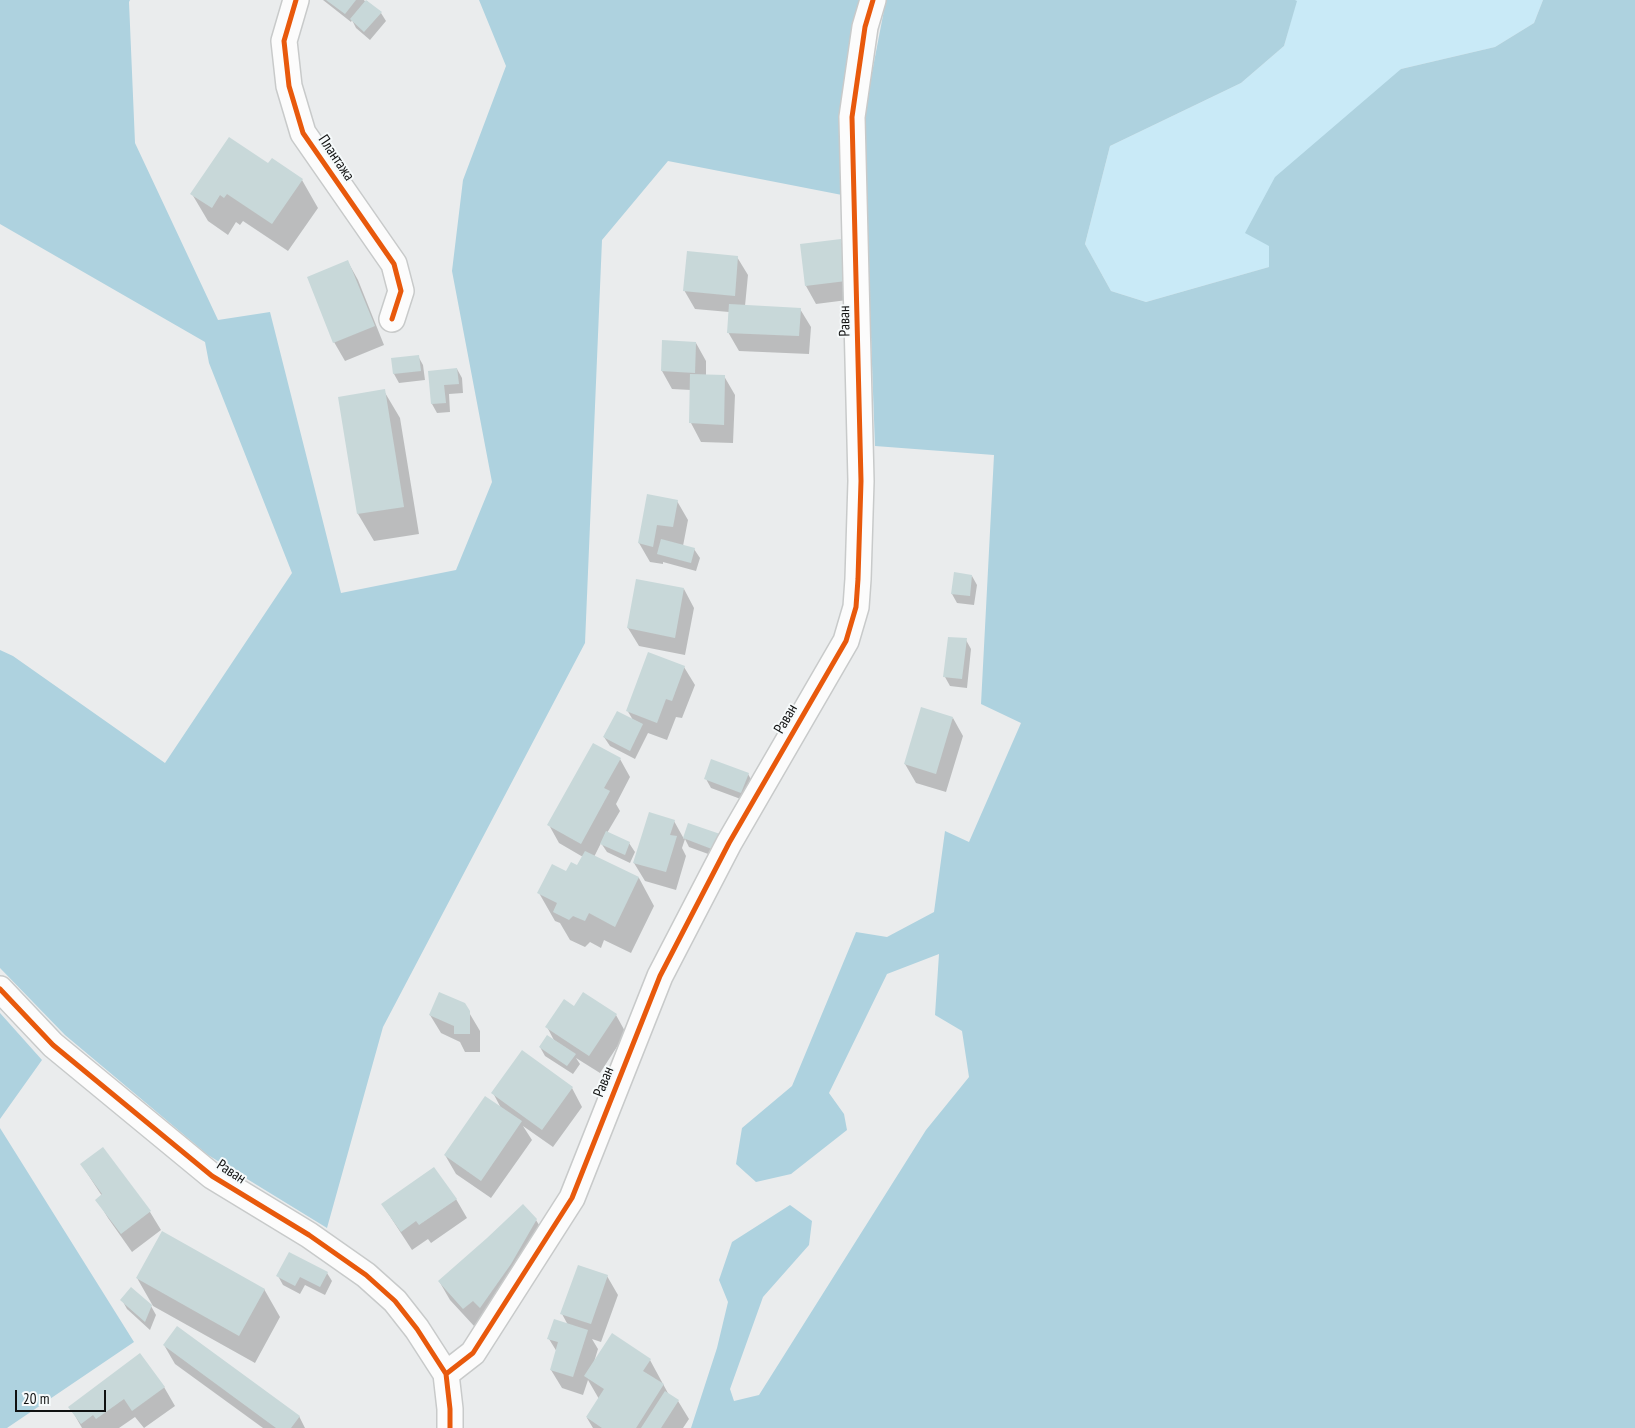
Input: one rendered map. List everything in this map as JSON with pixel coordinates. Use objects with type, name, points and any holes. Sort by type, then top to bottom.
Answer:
[{"type":"street","name":"Плантажа","points":[[296,0],[284,42],[289,86],[304,133],[394,264],[401,291],[392,318]]},
{"type":"street","name":"Раван","points":[[446,1374],[473,1353],[572,1198],[660,976],[729,843],[846,641],[856,607],[861,481],[852,116],[865,27],[873,0]]},
{"type":"street","name":"Раван","points":[[0,988],[53,1045],[212,1176],[309,1235],[366,1275],[395,1301],[417,1329],[446,1374],[450,1428]]},
{"type":"shaded area","points":[[0,0],[130,0],[135,143],[218,320],[270,312],[341,593],[456,570],[492,482],[452,271],[463,180],[506,66],[479,0],[862,0],[842,195],[668,161],[602,240],[585,643],[383,1027],[327,1228],[208,1155],[65,1035],[0,968],[0,650],[13,656],[165,763],[292,573],[209,363],[205,342],[0,224]]},
{"type":"shaded area","points":[[886,0],[1297,1],[1284,46],[1241,83],[1110,146],[1085,244],[1111,291],[1146,302],[1269,267],[1269,246],[1245,233],[1275,177],[1401,69],[1495,47],[1534,23],[1543,0],[1635,0],[1635,1428],[691,1428],[717,1348],[728,1302],[719,1280],[732,1242],[790,1205],[812,1221],[809,1245],[763,1297],[730,1389],[734,1401],[759,1395],[926,1130],[969,1077],[962,1031],[935,1015],[939,954],[887,974],[829,1093],[844,1114],[847,1130],[791,1174],[756,1182],[736,1164],[742,1128],[792,1086],[856,932],[887,937],[934,912],[945,831],[969,842],[1021,723],[981,704],[994,455],[875,446],[863,119]]},
{"type":"shaded area","points":[[1295,0],[1543,0],[1534,23],[1495,47],[1401,69],[1269,246],[1269,267],[1146,302],[1111,291],[1085,244],[1110,146],[1241,83],[1284,46]]},
{"type":"shaded area","points":[[0,1013],[42,1060],[0,1119]]},
{"type":"shaded area","points":[[0,1128],[134,1342],[7,1428],[0,1428]]},
{"type":"building","points":[[326,0],[356,0],[345,14]]},
{"type":"building","points":[[366,0],[382,12],[364,32],[350,19]]},
{"type":"building","points":[[229,137],[268,163],[272,158],[303,179],[272,224],[227,194],[224,198],[220,195],[212,208],[190,194]]},
{"type":"building","points":[[841,239],[846,281],[805,286],[800,244]]},
{"type":"building","points":[[687,251],[738,256],[735,296],[683,291]]},
{"type":"building","points":[[348,260],[375,326],[333,343],[307,277]]},
{"type":"building","points":[[729,304],[801,308],[799,336],[727,333]]},
{"type":"building","points":[[662,340],[696,342],[695,373],[661,371]]},
{"type":"building","points":[[419,355],[421,371],[393,374],[391,358]]},
{"type":"building","points":[[457,368],[459,384],[444,385],[446,403],[431,404],[428,371]]},
{"type":"building","points":[[690,374],[725,375],[724,425],[689,423]]},
{"type":"building","points":[[385,389],[404,507],[357,514],[338,397]]},
{"type":"building","points":[[647,494],[678,500],[673,527],[657,525],[653,547],[638,543]]},
{"type":"building","points":[[661,539],[695,548],[691,563],[657,554]]},
{"type":"building","points":[[954,572],[972,575],[970,596],[951,594]]},
{"type":"building","points":[[636,579],[684,588],[675,638],[627,628]]},
{"type":"building","points":[[948,637],[967,638],[962,679],[943,677]]},
{"type":"building","points":[[648,652],[685,666],[672,701],[666,699],[657,723],[626,711]]},
{"type":"building","points":[[921,707],[953,717],[936,774],[904,764]]},
{"type":"building","points":[[617,711],[643,724],[630,751],[603,737]]},
{"type":"building","points":[[593,743],[621,758],[604,788],[610,791],[581,844],[547,825]]},
{"type":"building","points":[[711,759],[749,773],[741,793],[704,779]]},
{"type":"building","points":[[649,812],[675,820],[670,835],[677,836],[666,872],[633,863]]},
{"type":"building","points":[[688,823],[723,835],[717,851],[683,838]]},
{"type":"building","points":[[606,831],[630,842],[625,855],[600,844]]},
{"type":"building","points":[[585,851],[639,877],[615,927],[589,913],[585,921],[573,916],[569,920],[553,912],[557,903],[537,893],[552,864],[566,871],[571,862],[577,865]]},
{"type":"building","points":[[439,992],[465,1003],[470,1011],[470,1034],[454,1034],[454,1026],[429,1015]]},
{"type":"building","points":[[583,992],[617,1014],[589,1056],[545,1027],[564,999],[574,1006]]},
{"type":"building","points":[[547,1035],[576,1054],[567,1066],[539,1047]]},
{"type":"building","points":[[522,1050],[573,1087],[542,1130],[491,1093]]},
{"type":"building","points":[[485,1096],[522,1121],[481,1181],[444,1155]]},
{"type":"building","points":[[103,1147],[151,1211],[121,1234],[95,1200],[102,1194],[80,1164]]},
{"type":"building","points":[[434,1167],[457,1199],[419,1225],[416,1221],[401,1232],[381,1204]]},
{"type":"building","points":[[523,1204],[537,1219],[511,1264],[480,1308],[473,1301],[463,1309],[438,1281]]},
{"type":"building","points":[[162,1231],[265,1289],[239,1336],[136,1278]]},
{"type":"building","points":[[289,1252],[328,1272],[320,1287],[300,1277],[295,1286],[276,1276]]},
{"type":"building","points":[[578,1265],[608,1275],[591,1324],[560,1314]]},
{"type":"building","points":[[131,1287],[152,1305],[145,1322],[120,1300]]},
{"type":"building","points":[[554,1319],[588,1330],[573,1377],[550,1370],[558,1342],[547,1339]]},
{"type":"building","points":[[177,1326],[300,1416],[291,1428],[276,1428],[163,1345]]},
{"type":"building","points":[[612,1333],[651,1359],[643,1371],[664,1384],[636,1428],[602,1428],[586,1417],[604,1389],[584,1376]]},
{"type":"building","points":[[140,1353],[165,1387],[132,1411],[124,1399],[96,1419],[93,1415],[81,1424],[68,1407]]},
{"type":"building","points":[[665,1391],[679,1400],[661,1428],[641,1428]]},
{"type":"cycle path","points":[[296,0],[284,41],[289,86],[303,133],[394,264],[401,291],[392,319]]},
{"type":"cycle path","points":[[446,1374],[473,1353],[572,1198],[660,976],[729,843],[846,641],[856,607],[861,481],[852,117],[865,27],[873,0]]},
{"type":"cycle path","points":[[0,989],[53,1045],[212,1176],[309,1235],[366,1275],[395,1301],[417,1329],[446,1374],[450,1428]]}]
